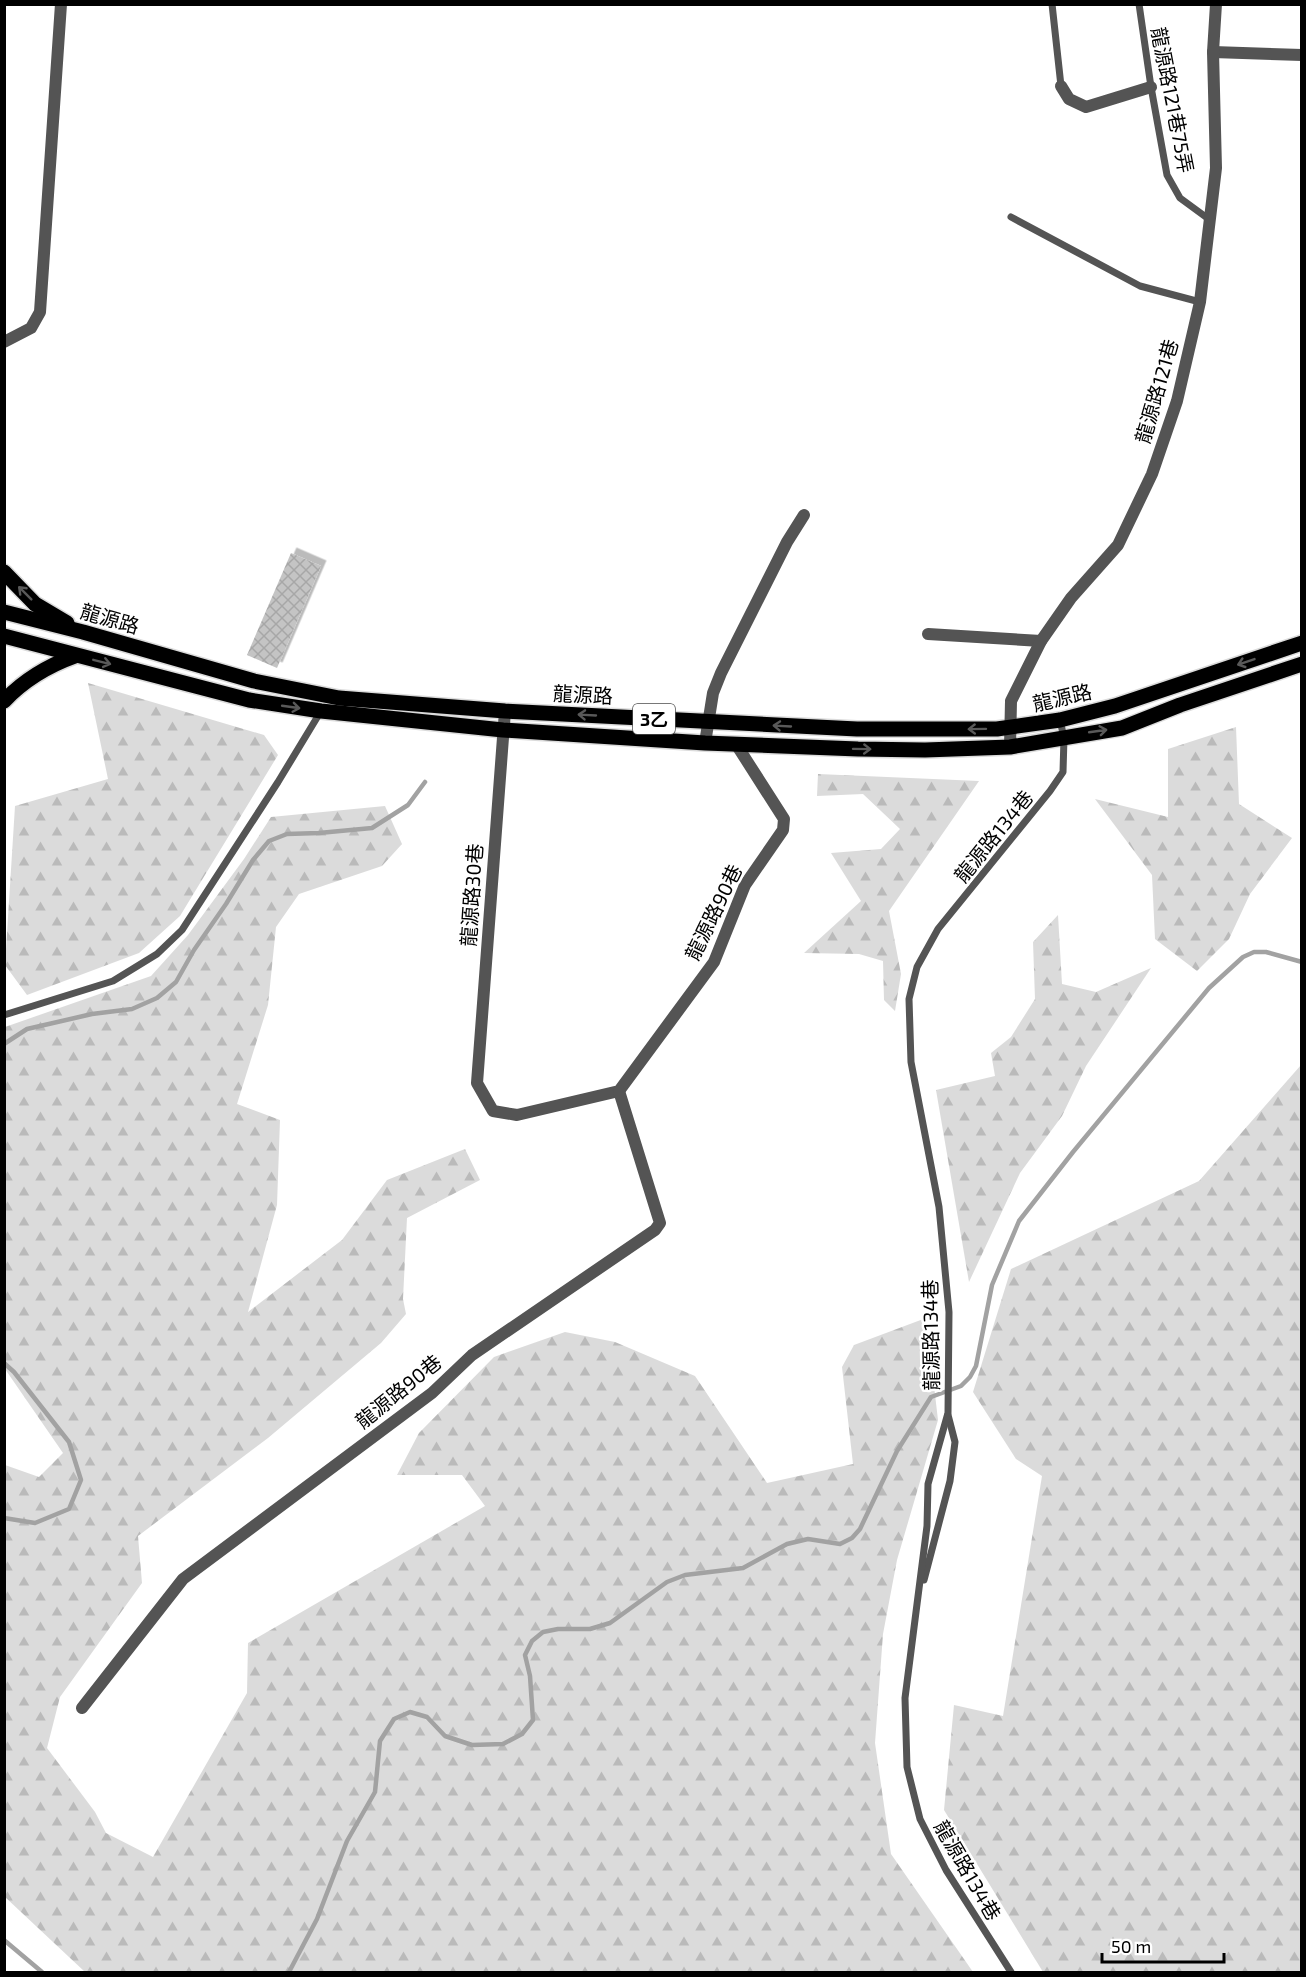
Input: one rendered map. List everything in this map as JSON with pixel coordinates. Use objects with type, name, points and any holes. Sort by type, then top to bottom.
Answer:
[{"type":"main road","points":[[4,572],[35,604],[83,632]]},
{"type":"main road","name":"龍源路","points":[[4,612],[254,681],[339,698],[505,711],[857,729],[1010,728],[1060,720],[1115,706],[1302,643]]},
{"type":"main road","name":"3乙","points":[[4,636],[249,700],[321,711],[503,730],[705,743],[858,749],[925,750],[1010,747],[1122,728],[1180,705],[1302,664]]},
{"type":"main road","points":[[4,701],[37,673],[54,663],[75,656]]},
{"type":"street","points":[[4,342],[31,328],[40,312],[61,4]]},
{"type":"street","name":"龍源路121巷","points":[[1010,747],[1011,700],[1041,641],[1071,598],[1118,545],[1152,474],[1177,401],[1200,302],[1216,168],[1214,52],[1216,4]]},
{"type":"street","points":[[1214,52],[1302,55]]},
{"type":"street","points":[[1061,86],[1070,99],[1086,107],[1151,87]]},
{"type":"street","points":[[705,743],[713,693],[721,673],[787,542],[804,515]]},
{"type":"street","points":[[928,634],[1041,641]]},
{"type":"street","name":"龍源路30巷","points":[[505,711],[477,1083],[493,1111],[517,1115],[619,1091]]},
{"type":"street","name":"龍源路90巷","points":[[82,1707],[183,1579],[432,1393],[472,1355],[655,1230],[660,1223],[619,1091],[714,962],[745,885],[783,830],[784,819],[736,744]]},
{"type":"lane","points":[[1052,4],[1061,86]]},
{"type":"lane","name":"龍源路121巷75弄","points":[[1139,4],[1167,175],[1180,198],[1210,220]]},
{"type":"lane","points":[[1011,217],[1140,286],[1200,302]]},
{"type":"lane","points":[[4,1015],[113,981],[157,954],[182,930],[321,711]]},
{"type":"lane","name":"龍源路134巷","points":[[1011,1972],[946,1870],[920,1819],[907,1767],[904,1698],[927,1526],[928,1484],[948,1413],[949,1312],[939,1207],[911,1062],[909,999],[916,967],[938,929],[1063,772],[1064,738],[1060,720]]},
{"type":"lane","points":[[917,1608],[950,1481],[955,1442],[948,1413]]},
{"type":"green space","points":[[88,683],[264,735],[278,755],[180,916],[139,953],[27,995],[5,965],[15,806],[108,779]]},
{"type":"green space","points":[[1236,727],[1239,804],[1292,838],[1250,894],[1229,939],[1197,971],[1155,939],[1152,875],[1095,799],[1168,817],[1168,749]]},
{"type":"green space","points":[[818,774],[979,781],[889,911],[901,974],[895,1011],[884,1000],[883,961],[859,954],[804,953],[861,901],[831,853],[881,849],[900,829],[863,794],[817,796]]},
{"type":"green space","points":[[385,806],[402,844],[382,866],[299,894],[276,927],[268,1005],[237,1104],[280,1120],[277,1205],[248,1312],[342,1240],[387,1180],[465,1149],[480,1180],[407,1218],[403,1299],[406,1314],[381,1343],[268,1438],[138,1536],[142,1583],[60,1697],[47,1748],[95,1812],[106,1833],[153,1857],[247,1693],[248,1643],[485,1506],[462,1475],[397,1475],[419,1433],[494,1357],[565,1332],[615,1342],[695,1376],[767,1483],[853,1464],[842,1367],[854,1345],[926,1318],[938,1420],[897,1560],[883,1634],[875,1743],[891,1854],[973,1972],[85,1972],[5,1897],[5,1465],[39,1477],[63,1453],[5,1369],[5,1027],[151,976],[188,935],[244,859],[271,817]]},
{"type":"green space","points":[[1058,915],[1062,984],[1096,992],[1151,968],[1086,1066],[1062,1116],[1020,1173],[969,1282],[936,1090],[995,1076],[991,1053],[1011,1037],[1035,999],[1033,942]]},
{"type":"green space","points":[[1301,1065],[1301,1972],[1043,1972],[944,1810],[954,1705],[1003,1716],[1042,1476],[1016,1459],[973,1392],[1011,1269],[1199,1181]]},
{"type":"building","points":[[291,553],[321,566],[277,668],[247,655]]},
{"type":"waterway","points":[[4,1044],[27,1029],[92,1014],[132,1009],[157,998],[176,982],[194,950],[253,860],[269,841],[287,834],[372,828],[408,805],[425,782]]},
{"type":"waterway","points":[[289,1972],[317,1919],[347,1841],[375,1792],[380,1741],[394,1719],[410,1712],[427,1717],[445,1736],[472,1745],[503,1744],[522,1734],[533,1720],[530,1676],[525,1655],[532,1641],[543,1632],[558,1629],[590,1629],[610,1623],[667,1582],[685,1575],[743,1568],[787,1544],[808,1539],[840,1544],[852,1538],[860,1529],[897,1451],[931,1397],[961,1386],[976,1366],[992,1285],[1019,1221],[1209,988],[1243,957],[1254,952],[1266,952],[1302,962]]},
{"type":"waterway","points":[[4,1363],[14,1372],[69,1442],[81,1480],[69,1509],[35,1523],[4,1518]]},
{"type":"waterway","points":[[4,1940],[42,1972]]}]
